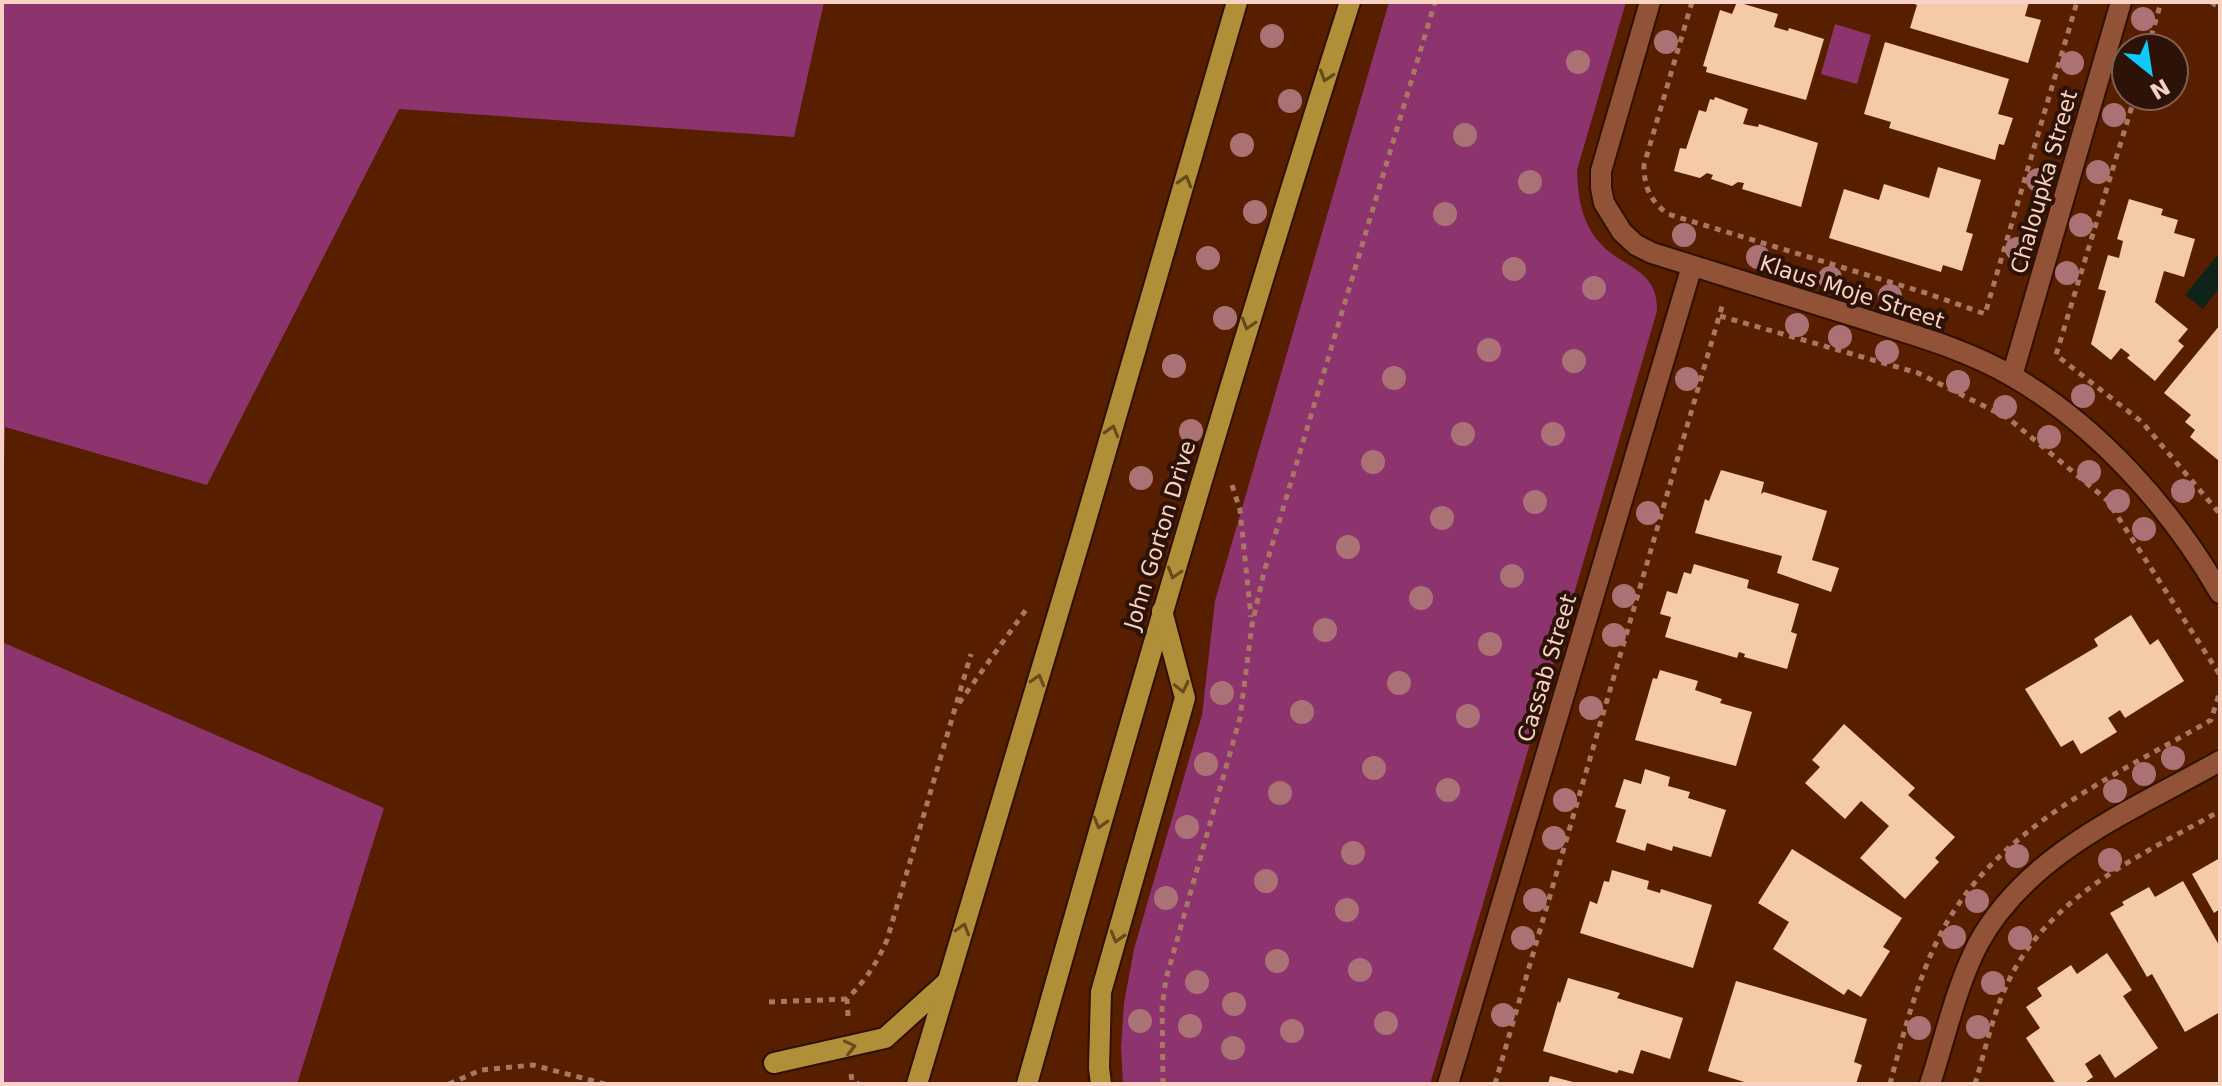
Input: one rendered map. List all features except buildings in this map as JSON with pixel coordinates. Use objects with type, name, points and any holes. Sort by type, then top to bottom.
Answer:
[{"type":"main road","points":[[917,1084],[1237,2]]},
{"type":"main road","name":"John Gorton Drive","points":[[1027,1084],[1162,611],[1268,259],[1350,2]]},
{"type":"main road","points":[[1101,1084],[1101,992],[1185,698],[1162,611]]},
{"type":"main road","points":[[774,1063],[885,1038],[947,981]]},
{"type":"street","name":"Klaus Moje Street","points":[[1650,2],[1601,171],[1604,203],[1636,245],[1692,266],[1934,341],[2012,376],[2096,440],[2151,495],[2203,563],[2220,593]]},
{"type":"street","name":"Chaloupka Street","points":[[2012,376],[2121,2]]},
{"type":"street","name":"Cassab Street","points":[[1448,1084],[1692,266]]},
{"type":"street","points":[[1930,1084],[1978,945],[2011,895],[2038,870],[2088,835],[2220,761]]},
{"type":"path","points":[[1163,1084],[1162,1008],[1166,979],[1240,718],[1252,625],[1264,572],[1435,2]]},
{"type":"path","points":[[1692,2],[1644,165],[1647,190],[1655,204],[1668,214],[1985,314],[2077,2]]},
{"type":"path","points":[[2153,32],[2161,2]]},
{"type":"path","points":[[2211,2],[2220,8]]},
{"type":"path","points":[[2130,112],[2056,355],[2142,422],[2220,514]]},
{"type":"path","points":[[1495,1084],[1720,316],[1918,373],[2008,418],[2107,500],[2220,675]]},
{"type":"path","points":[[1232,484],[1240,510],[1252,625]]},
{"type":"path","points":[[956,707],[1028,606]]},
{"type":"path","points":[[769,1002],[847,999],[862,985],[878,961],[887,940],[971,654]]},
{"type":"path","points":[[2211,720],[2215,727]]},
{"type":"path","points":[[1975,1084],[2011,976],[2029,947],[2056,916],[2087,888],[2220,811]]},
{"type":"path","points":[[847,999],[852,1081],[859,1084]]},
{"type":"path","points":[[449,1084],[481,1070],[533,1065],[605,1084]]},
{"type":"shaded area","points":[[2,2],[824,2],[794,137],[399,109],[207,485],[5,427],[2,549]]},
{"type":"shaded area","points":[[1389,2],[1626,2],[1577,170],[1578,189],[1584,217],[1593,234],[1608,251],[1637,270],[1652,285],[1657,311],[1430,1084],[1123,1084],[1121,1047],[1124,1003],[1134,949],[1202,715],[1215,601]]},
{"type":"shaded area","points":[[1835,24],[1871,35],[1857,84],[1821,74]]},
{"type":"shaded area","points":[[2220,252],[2220,287],[2203,309],[2185,295]]},
{"type":"shaded area","points":[[2,642],[384,808],[297,1084],[2,1084]]}]
